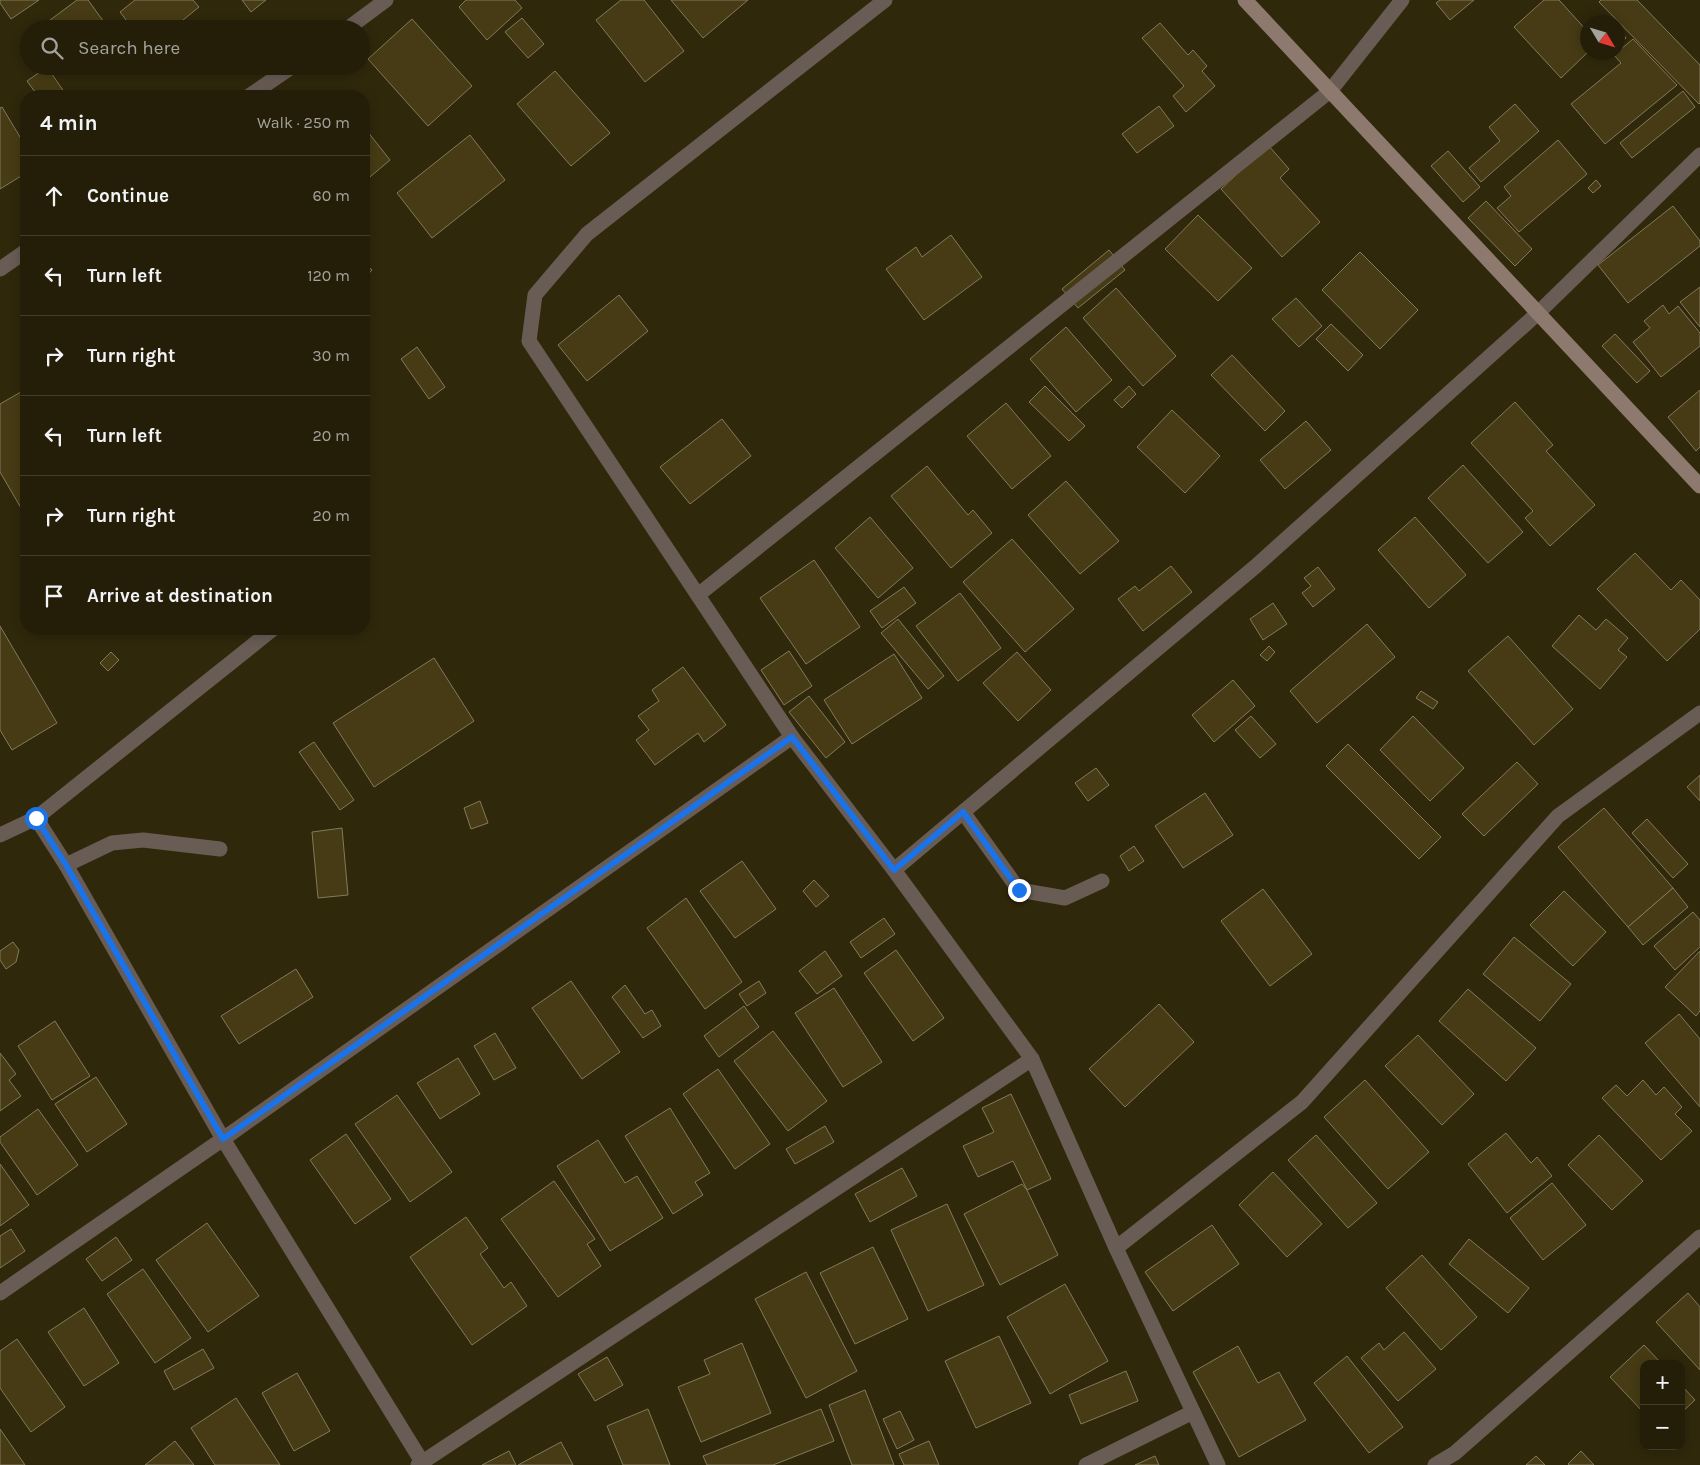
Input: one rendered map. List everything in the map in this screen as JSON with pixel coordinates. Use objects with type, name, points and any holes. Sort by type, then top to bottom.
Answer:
[{"type":"street","points":[[359,20],[386,0]]},
{"type":"street","points":[[885,0],[587,234],[535,295],[529,341],[792,737],[894,870],[1032,1059],[1116,1248],[1218,1465]]},
{"type":"street","points":[[1245,0],[1700,486]]},
{"type":"street","points":[[698,595],[1330,91],[1402,0]]},
{"type":"street","points":[[259,90],[280,75]]},
{"type":"street","points":[[894,870],[1256,566],[1538,313],[1700,155]]},
{"type":"street","points":[[0,269],[20,255]]},
{"type":"street","points":[[0,835],[36,818],[265,635]]},
{"type":"street","points":[[1116,1248],[1302,1102],[1558,816],[1700,713]]},
{"type":"street","points":[[0,1293],[223,1139],[792,737]]},
{"type":"street","points":[[963,812],[1019,890],[1065,898],[1102,881]]},
{"type":"street","points":[[36,818],[66,865],[223,1139],[422,1464],[1032,1059]]},
{"type":"street","points":[[66,865],[112,843],[143,840],[220,849]]},
{"type":"street","points":[[1435,1465],[1455,1453],[1700,1237]]},
{"type":"street","points":[[1086,1465],[1193,1412]]},
{"type":"building","points":[[0,0],[39,0],[11,19],[0,3]]},
{"type":"building","points":[[77,0],[88,0],[102,20],[50,20]]},
{"type":"building","points":[[135,0],[193,0],[199,7],[183,20],[126,20],[120,12]]},
{"type":"building","points":[[242,0],[266,0],[251,12]]},
{"type":"building","points":[[466,0],[515,0],[522,8],[487,40],[459,7]]},
{"type":"building","points":[[621,0],[644,0],[684,51],[645,82],[596,20]]},
{"type":"building","points":[[671,0],[748,0],[703,38]]},
{"type":"building","points":[[1440,0],[1474,0],[1450,20],[1436,3]]},
{"type":"building","points":[[1544,0],[1559,0],[1580,23],[1580,60],[1561,78],[1514,27]]},
{"type":"building","points":[[1601,0],[1637,0],[1700,65],[1699,104],[1625,29],[1625,15],[1612,15],[1599,2]]},
{"type":"building","points":[[522,18],[544,44],[528,58],[505,32]]},
{"type":"building","points":[[412,19],[472,86],[428,126],[370,61],[370,57]]},
{"type":"building","points":[[1160,23],[1188,55],[1193,50],[1207,66],[1202,71],[1215,86],[1186,112],[1173,96],[1184,86],[1142,38]]},
{"type":"building","points":[[1633,39],[1677,85],[1605,144],[1571,104],[1621,63],[1618,60],[1625,60],[1625,46]]},
{"type":"building","points":[[555,71],[610,133],[571,166],[517,104]]},
{"type":"building","points":[[36,75],[53,75],[63,90],[34,90],[27,81]]},
{"type":"building","points":[[1683,91],[1695,107],[1632,158],[1620,143]]},
{"type":"building","points":[[1515,104],[1539,131],[1481,182],[1469,168],[1500,141],[1489,127]]},
{"type":"building","points":[[1159,106],[1174,126],[1137,153],[1122,134]]},
{"type":"building","points":[[2,107],[20,137],[20,177],[0,189],[0,108]]},
{"type":"building","points":[[370,135],[390,160],[370,177]]},
{"type":"building","points":[[470,135],[505,180],[432,238],[397,193]]},
{"type":"building","points":[[1558,140],[1587,174],[1519,232],[1497,208],[1511,196],[1504,187]]},
{"type":"building","points":[[1268,145],[1289,169],[1280,178],[1320,222],[1282,257],[1221,189]]},
{"type":"building","points":[[1448,151],[1480,187],[1463,202],[1431,166]]},
{"type":"building","points":[[1596,180],[1601,186],[1593,193],[1588,188]]},
{"type":"building","points":[[1486,201],[1532,249],[1515,266],[1468,218]]},
{"type":"building","points":[[1673,206],[1700,241],[1700,246],[1628,303],[1598,265]]},
{"type":"building","points":[[1198,215],[1252,268],[1218,301],[1165,249]]},
{"type":"building","points":[[951,235],[982,277],[924,320],[886,269],[916,247],[922,257]]},
{"type":"building","points":[[1109,250],[1125,270],[1078,308],[1062,289]]},
{"type":"building","points":[[1360,252],[1418,310],[1380,349],[1322,290]]},
{"type":"building","points":[[1700,287],[1700,327],[1680,302]]},
{"type":"building","points":[[1116,288],[1176,356],[1143,386],[1083,318]]},
{"type":"building","points":[[619,295],[648,331],[587,381],[558,345]]},
{"type":"building","points":[[1296,298],[1322,326],[1299,347],[1272,319]]},
{"type":"building","points":[[1663,305],[1669,314],[1678,306],[1700,333],[1700,346],[1661,377],[1633,342],[1650,328],[1644,321]]},
{"type":"building","points":[[1331,324],[1363,355],[1348,371],[1316,339]]},
{"type":"building","points":[[1066,327],[1112,380],[1076,412],[1030,359]]},
{"type":"building","points":[[1615,334],[1650,371],[1637,383],[1602,346]]},
{"type":"building","points":[[417,347],[445,387],[429,399],[401,359]]},
{"type":"building","points":[[1232,355],[1285,411],[1265,431],[1211,375]]},
{"type":"building","points":[[1045,386],[1085,426],[1069,441],[1029,402]]},
{"type":"building","points":[[1129,386],[1136,394],[1122,408],[1114,400]]},
{"type":"building","points":[[1700,390],[1700,447],[1696,451],[1668,417]]},
{"type":"building","points":[[20,392],[20,506],[0,472],[0,404]]},
{"type":"building","points":[[1515,402],[1553,445],[1546,451],[1595,505],[1550,546],[1525,518],[1533,511],[1471,443]]},
{"type":"building","points":[[1006,403],[1051,456],[1012,489],[967,436]]},
{"type":"building","points":[[1172,410],[1220,456],[1185,493],[1137,447]]},
{"type":"building","points":[[722,419],[751,456],[690,504],[660,467]]},
{"type":"building","points":[[1306,421],[1331,450],[1285,489],[1260,460]]},
{"type":"building","points":[[1463,465],[1523,532],[1488,563],[1428,498]]},
{"type":"building","points":[[927,466],[968,515],[973,510],[992,533],[951,568],[891,496]]},
{"type":"building","points":[[1066,481],[1119,541],[1080,574],[1028,515]]},
{"type":"building","points":[[870,517],[913,568],[878,598],[835,548]]},
{"type":"building","points":[[1415,517],[1466,575],[1429,608],[1378,550]]},
{"type":"building","points":[[1012,539],[1074,609],[1025,652],[963,582]]},
{"type":"building","points":[[1635,553],[1671,590],[1681,580],[1700,600],[1700,629],[1667,661],[1597,589]]},
{"type":"building","points":[[814,560],[860,627],[806,664],[760,598]]},
{"type":"building","points":[[1171,566],[1192,592],[1143,631],[1118,599],[1135,586],[1139,591]]},
{"type":"building","points":[[1318,567],[1335,589],[1313,607],[1302,593],[1311,586],[1304,578]]},
{"type":"building","points":[[904,587],[916,603],[882,628],[870,611]]},
{"type":"building","points":[[960,593],[1001,648],[958,681],[916,626]]},
{"type":"building","points":[[1273,603],[1287,624],[1263,640],[1250,619]]},
{"type":"building","points":[[1579,615],[1596,630],[1606,619],[1628,638],[1618,650],[1627,657],[1600,689],[1552,646]]},
{"type":"building","points":[[898,619],[944,676],[928,689],[881,633]]},
{"type":"building","points":[[1367,624],[1395,657],[1317,723],[1290,691]]},
{"type":"building","points":[[0,626],[57,723],[12,750],[0,730]]},
{"type":"building","points":[[1508,636],[1573,709],[1534,745],[1468,671]]},
{"type":"building","points":[[1269,646],[1275,652],[1267,661],[1260,655]]},
{"type":"building","points":[[789,651],[812,686],[784,705],[761,670]]},
{"type":"building","points":[[111,652],[119,660],[108,671],[100,663]]},
{"type":"building","points":[[1017,652],[1051,690],[1018,721],[983,683]]},
{"type":"building","points":[[894,654],[922,698],[852,744],[824,700]]},
{"type":"building","points":[[434,658],[474,721],[374,787],[333,723]]},
{"type":"building","points":[[683,667],[726,725],[704,742],[698,733],[655,765],[636,740],[649,730],[638,716],[659,701],[652,690]]},
{"type":"building","points":[[1233,680],[1255,706],[1214,742],[1192,715]]},
{"type":"building","points":[[1421,691],[1438,702],[1433,709],[1416,698]]},
{"type":"building","points":[[809,696],[845,742],[826,758],[789,712]]},
{"type":"building","points":[[1251,716],[1276,744],[1260,758],[1235,730]]},
{"type":"building","points":[[1413,716],[1464,768],[1430,801],[1380,750]]},
{"type":"building","points":[[314,742],[354,800],[340,810],[299,752]]},
{"type":"building","points":[[1348,744],[1441,837],[1419,859],[1326,766]]},
{"type":"building","points":[[1517,762],[1538,784],[1484,836],[1462,814]]},
{"type":"building","points":[[1096,768],[1109,785],[1088,801],[1075,783]]},
{"type":"building","points":[[1700,775],[1700,801],[1687,787]]},
{"type":"building","points":[[1205,793],[1233,835],[1183,868],[1155,826]]},
{"type":"building","points":[[480,801],[488,823],[471,829],[464,808]]},
{"type":"building","points":[[1604,808],[1673,888],[1628,927],[1558,847]]},
{"type":"building","points":[[1647,819],[1688,864],[1673,878],[1632,833]]},
{"type":"building","points":[[342,828],[348,895],[318,898],[312,832]]},
{"type":"building","points":[[1134,846],[1144,861],[1129,871],[1120,856]]},
{"type":"building","points":[[742,861],[776,909],[735,938],[700,891]]},
{"type":"building","points":[[814,880],[829,896],[816,907],[803,891]]},
{"type":"building","points":[[1673,888],[1688,907],[1643,945],[1628,927]]},
{"type":"building","points":[[1263,889],[1312,954],[1270,986],[1221,921]]},
{"type":"building","points":[[1564,891],[1606,932],[1573,966],[1530,925]]},
{"type":"building","points":[[686,898],[742,982],[705,1009],[647,928]]},
{"type":"building","points":[[1693,912],[1700,920],[1700,947],[1675,970],[1654,946]]},
{"type":"building","points":[[884,918],[895,934],[861,958],[850,942]]},
{"type":"building","points":[[1514,937],[1571,984],[1540,1021],[1483,974]]},
{"type":"building","points":[[13,942],[19,950],[16,962],[6,969],[0,960],[0,951]]},
{"type":"building","points":[[896,950],[944,1018],[913,1041],[864,973]]},
{"type":"building","points":[[825,951],[842,976],[817,994],[799,971]]},
{"type":"building","points":[[1700,951],[1700,1011],[1696,1016],[1665,987]]},
{"type":"building","points":[[296,969],[313,997],[239,1044],[221,1016]]},
{"type":"building","points":[[571,981],[620,1052],[582,1079],[532,1008]]},
{"type":"building","points":[[759,981],[766,993],[747,1006],[739,994]]},
{"type":"building","points":[[625,985],[645,1014],[652,1010],[661,1026],[643,1038],[612,997]]},
{"type":"building","points":[[834,988],[882,1062],[843,1087],[795,1013]]},
{"type":"building","points":[[1468,989],[1536,1048],[1506,1081],[1439,1021]]},
{"type":"building","points":[[1159,1004],[1194,1042],[1125,1107],[1089,1069]]},
{"type":"building","points":[[744,1006],[759,1027],[719,1057],[704,1036]]},
{"type":"building","points":[[1679,1014],[1700,1039],[1700,1107],[1645,1043]]},
{"type":"building","points":[[55,1021],[90,1076],[52,1100],[18,1046]]},
{"type":"building","points":[[773,1031],[827,1101],[788,1131],[734,1061]]},
{"type":"building","points":[[495,1033],[516,1068],[494,1080],[474,1046]]},
{"type":"building","points":[[1418,1035],[1474,1094],[1442,1125],[1385,1066]]},
{"type":"building","points":[[0,1053],[16,1074],[9,1080],[21,1096],[0,1111]]},
{"type":"building","points":[[458,1058],[480,1094],[440,1119],[417,1083]]},
{"type":"building","points":[[718,1069],[770,1144],[735,1169],[683,1094]]},
{"type":"building","points":[[96,1077],[127,1124],[87,1152],[55,1104]]},
{"type":"building","points":[[1365,1080],[1429,1152],[1388,1189],[1324,1117]]},
{"type":"building","points":[[1643,1080],[1656,1095],[1664,1087],[1682,1107],[1675,1114],[1692,1131],[1661,1160],[1602,1098],[1616,1085],[1627,1096]]},
{"type":"building","points":[[1011,1094],[1051,1179],[1027,1190],[1013,1161],[978,1177],[963,1146],[994,1132],[982,1108]]},
{"type":"building","points":[[397,1095],[452,1172],[410,1202],[355,1124]]},
{"type":"building","points":[[670,1108],[710,1173],[695,1182],[703,1195],[673,1214],[625,1136]]},
{"type":"building","points":[[38,1109],[78,1165],[37,1195],[0,1142],[0,1137]]},
{"type":"building","points":[[825,1126],[834,1142],[795,1164],[786,1149]]},
{"type":"building","points":[[1506,1133],[1531,1163],[1537,1157],[1552,1176],[1507,1213],[1468,1164]]},
{"type":"building","points":[[346,1134],[391,1199],[355,1224],[310,1160]]},
{"type":"building","points":[[1316,1135],[1377,1203],[1348,1228],[1288,1160]]},
{"type":"building","points":[[1599,1135],[1643,1181],[1612,1210],[1568,1165]]},
{"type":"building","points":[[598,1140],[625,1183],[637,1176],[663,1218],[610,1251],[557,1166]]},
{"type":"building","points":[[0,1164],[29,1205],[0,1226]]},
{"type":"building","points":[[902,1168],[917,1196],[870,1222],[855,1194]]},
{"type":"building","points":[[1273,1172],[1322,1224],[1287,1257],[1239,1205]]},
{"type":"building","points":[[554,1181],[595,1239],[587,1244],[601,1266],[558,1297],[501,1219]]},
{"type":"building","points":[[1552,1183],[1586,1225],[1543,1260],[1510,1218]]},
{"type":"building","points":[[1022,1184],[1027,1190],[1058,1255],[1000,1285],[964,1214]]},
{"type":"building","points":[[947,1204],[984,1285],[928,1311],[891,1230]]},
{"type":"building","points":[[466,1217],[488,1248],[480,1254],[504,1288],[511,1282],[527,1306],[472,1345],[410,1257]]},
{"type":"building","points":[[207,1223],[259,1296],[208,1332],[156,1260]]},
{"type":"building","points":[[1212,1225],[1239,1264],[1173,1311],[1145,1272]]},
{"type":"building","points":[[11,1229],[25,1251],[0,1268],[0,1236]]},
{"type":"building","points":[[116,1237],[132,1260],[102,1281],[86,1259]]},
{"type":"building","points":[[1469,1239],[1529,1288],[1508,1313],[1449,1264]]},
{"type":"building","points":[[873,1247],[908,1319],[855,1344],[820,1273]]},
{"type":"building","points":[[1422,1255],[1477,1317],[1441,1350],[1386,1288]]},
{"type":"building","points":[[143,1269],[191,1338],[155,1363],[107,1294]]},
{"type":"building","points":[[806,1272],[857,1371],[806,1398],[755,1299]]},
{"type":"building","points":[[1065,1284],[1108,1361],[1050,1394],[1007,1317]]},
{"type":"building","points":[[1688,1293],[1700,1307],[1700,1370],[1656,1322]]},
{"type":"building","points":[[84,1308],[119,1363],[84,1386],[48,1332]]},
{"type":"building","points":[[1404,1332],[1436,1369],[1398,1401],[1361,1358],[1379,1343],[1384,1350]]},
{"type":"building","points":[[999,1336],[1031,1403],[976,1428],[945,1361]]},
{"type":"building","points":[[17,1339],[65,1407],[31,1432],[0,1388],[0,1351]]},
{"type":"building","points":[[742,1343],[771,1413],[701,1442],[678,1387],[710,1374],[704,1360]]},
{"type":"building","points":[[1644,1345],[1658,1360],[1640,1360],[1640,1409],[1610,1377]]},
{"type":"building","points":[[1238,1346],[1258,1383],[1279,1372],[1306,1420],[1239,1457],[1193,1372]]},
{"type":"building","points":[[203,1349],[214,1368],[174,1390],[164,1371]]},
{"type":"building","points":[[1347,1356],[1403,1427],[1369,1453],[1314,1383]]},
{"type":"building","points":[[607,1357],[623,1385],[595,1401],[578,1374]]},
{"type":"building","points":[[1126,1371],[1138,1401],[1081,1424],[1069,1395]]},
{"type":"building","points":[[297,1373],[330,1431],[294,1451],[262,1393]]},
{"type":"building","points":[[1685,1389],[1695,1400],[1685,1409]]},
{"type":"building","points":[[865,1390],[894,1465],[852,1465],[829,1405]]},
{"type":"building","points":[[236,1398],[280,1465],[215,1465],[191,1428]]},
{"type":"building","points":[[648,1409],[670,1465],[623,1465],[607,1426]]},
{"type":"building","points":[[821,1409],[834,1441],[773,1465],[707,1465],[703,1456]]},
{"type":"building","points":[[900,1411],[914,1440],[897,1449],[883,1419]]},
{"type":"building","points":[[0,1429],[25,1465],[0,1465]]},
{"type":"building","points":[[175,1441],[194,1465],[145,1465]]},
{"type":"building","points":[[929,1441],[939,1465],[904,1465],[899,1454]]},
{"type":"building","points":[[561,1442],[573,1465],[518,1465]]},
{"type":"building","points":[[509,1451],[516,1465],[482,1465]]},
{"type":"building","points":[[1581,1451],[1594,1465],[1568,1464]]},
{"type":"building","points":[[1155,1456],[1159,1465],[1135,1465]]},
{"type":"building","points":[[1536,1456],[1545,1465],[1526,1465]]},
{"type":"route","points":[[36,818],[66,865],[223,1139],[792,737],[894,870],[963,812],[1019,890]]}]
